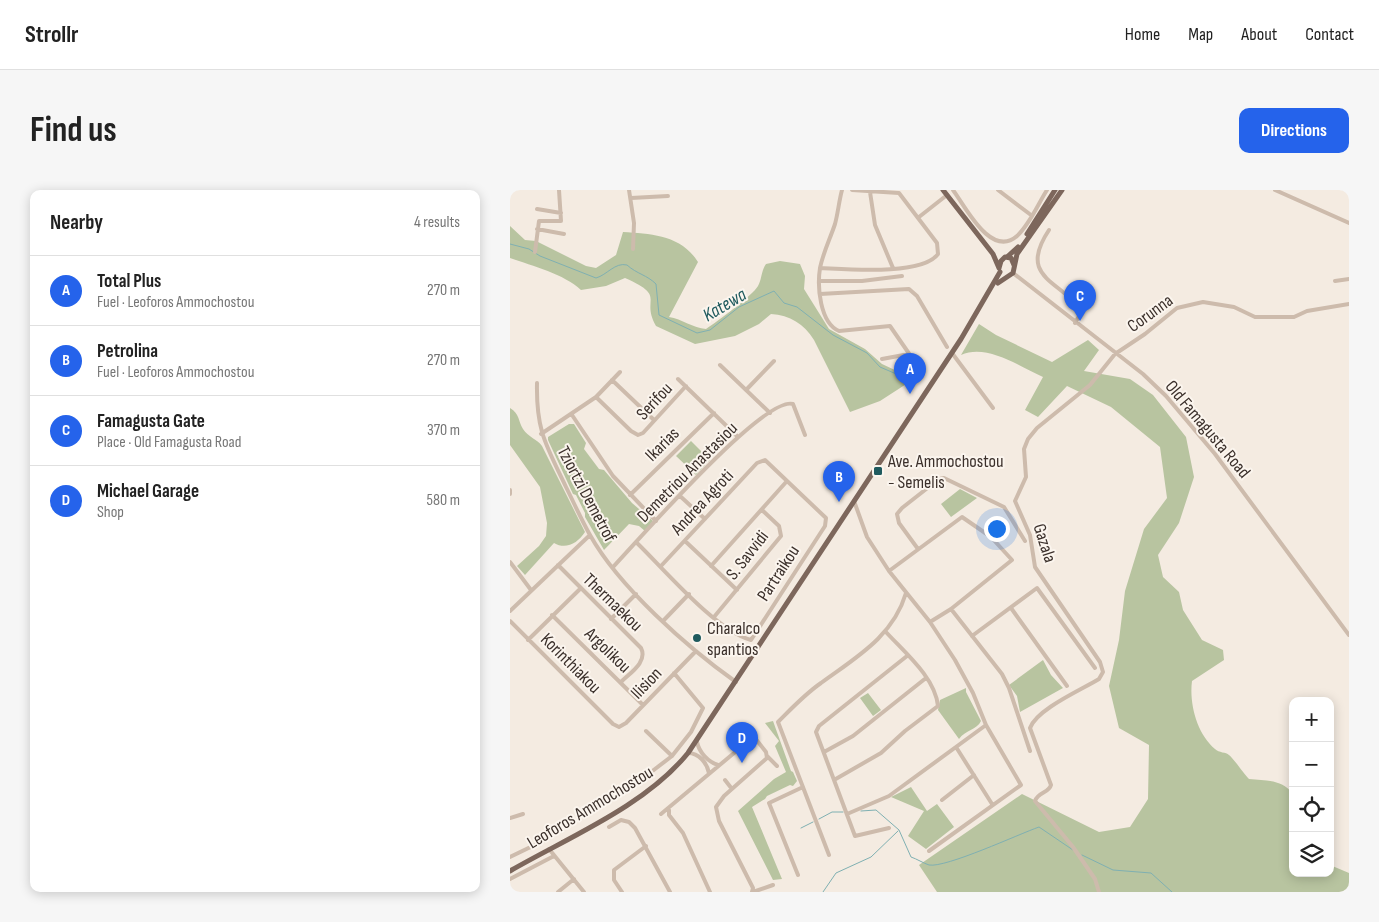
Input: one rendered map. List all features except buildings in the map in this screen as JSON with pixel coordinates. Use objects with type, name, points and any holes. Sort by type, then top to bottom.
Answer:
[{"type":"main road","points":[[943,190],[990,250],[1000,270],[1011,275],[1019,250],[1062,190]]},
{"type":"main road","name":"Leoforos Ammochostou","points":[[510,871],[657,786],[697,742],[952,353],[994,286],[1001,261],[1018,247],[1055,190]]},
{"type":"main road","points":[[990,250],[1012,260],[1014,266]]},
{"type":"main road","name":"Leoforos Ammochostou","points":[[994,286],[1011,275]]},
{"type":"street","points":[[535,252],[537,229],[541,219],[561,222],[559,190]]},
{"type":"street","points":[[629,190],[634,223],[632,249]]},
{"type":"street","points":[[842,190],[836,221],[820,268],[820,294],[830,325],[836,330],[844,331],[888,326],[894,329],[919,368]]},
{"type":"street","points":[[820,268],[894,268],[921,263],[932,259],[938,254],[937,243],[897,192],[852,190]]},
{"type":"street","points":[[959,190],[954,192],[981,230],[997,240],[1014,238],[1047,190]]},
{"type":"street","points":[[1275,190],[1349,223]]},
{"type":"street","points":[[1001,191],[1031,215]]},
{"type":"street","points":[[870,192],[875,225],[894,268]]},
{"type":"street","points":[[919,218],[947,195]]},
{"type":"street","points":[[630,198],[668,196]]},
{"type":"street","points":[[537,209],[561,213]]},
{"type":"street","points":[[537,229],[564,234]]},
{"type":"street","points":[[1049,230],[1039,247],[1038,266],[1046,279],[1081,309],[1082,316],[1075,323]]},
{"type":"street","name":"Old Famagusta Road","points":[[1011,275],[1143,374],[1192,425],[1349,635]]},
{"type":"street","points":[[820,281],[862,281],[902,276]]},
{"type":"street","points":[[1335,281],[1349,279]]},
{"type":"street","points":[[820,294],[900,288],[913,291],[947,346]]},
{"type":"street","name":"Corunna","points":[[1115,354],[1145,334],[1177,308],[1186,304],[1213,303],[1234,307],[1255,317],[1284,318],[1349,304]]},
{"type":"street","points":[[952,353],[993,408]]},
{"type":"street","points":[[882,359],[909,354]]},
{"type":"street","name":"Gazala","points":[[1099,892],[1095,879],[1073,847],[1035,801],[1051,785],[1030,728],[1046,710],[1099,679],[1103,672],[1100,662],[1033,561],[1030,535],[1015,501],[1026,477],[1024,449],[1028,439],[1037,428],[1090,385],[1115,354]]},
{"type":"street","points":[[746,390],[774,361]]},
{"type":"street","points":[[720,365],[770,413]]},
{"type":"street","points":[[541,434],[572,415],[596,397],[620,372]]},
{"type":"street","points":[[678,379],[738,437]]},
{"type":"street","points":[[612,380],[654,420]]},
{"type":"street","name":"Tziortzi Demetrof","points":[[537,383],[537,409],[541,434],[590,536],[612,567],[636,594],[696,651],[736,682]]},
{"type":"street","name":"Serifou","points":[[596,397],[636,434],[643,433],[686,386]]},
{"type":"street","name":"Demetriou Anastasiou","points":[[612,567],[738,437],[770,413],[788,403],[796,407],[805,435]]},
{"type":"street","name":"Ikarias","points":[[630,495],[714,413]]},
{"type":"street","points":[[572,415],[613,476],[656,521]]},
{"type":"street","name":"Andrea Agroti","points":[[661,566],[758,463],[765,460],[787,481]]},
{"type":"street","points":[[918,549],[899,523],[898,512],[939,479],[944,478],[1004,507],[1025,541]]},
{"type":"street","points":[[711,566],[787,481]]},
{"type":"street","name":"Partraikou","points":[[636,543],[714,616],[738,636],[751,640],[826,526],[827,520],[823,512],[787,481]]},
{"type":"street","points":[[680,496],[705,519]]},
{"type":"street","points":[[854,500],[867,537],[888,571],[930,622],[956,660],[973,693],[986,725],[1021,785],[992,804],[929,852]]},
{"type":"street","name":"S. Savvidi","points":[[714,616],[780,536],[779,526],[762,510]]},
{"type":"street","points":[[888,571],[962,517],[991,537],[1012,560],[951,609],[930,622]]},
{"type":"street","points":[[510,611],[590,536]]},
{"type":"street","points":[[684,542],[737,590]]},
{"type":"street","points":[[510,562],[531,590]]},
{"type":"street","name":"Thermaekou","points":[[558,565],[641,648],[643,655],[640,663],[621,682]]},
{"type":"street","points":[[972,636],[1037,588],[1095,668]]},
{"type":"street","points":[[528,640],[580,589]]},
{"type":"street","points":[[829,855],[778,722],[820,684],[856,659],[885,631],[903,602],[906,593]]},
{"type":"street","points":[[611,619],[636,594]]},
{"type":"street","points":[[664,620],[689,594]]},
{"type":"street","points":[[1011,608],[1067,686]]},
{"type":"street","points":[[951,609],[994,662],[1008,687],[1030,751]]},
{"type":"street","name":"Argolikou","points":[[552,615],[643,705]]},
{"type":"street","name":"Korinthiakou","points":[[510,621],[613,724]]},
{"type":"street","points":[[834,780],[864,765],[881,753],[905,731],[938,706],[937,699],[926,678],[885,631]]},
{"type":"street","name":"Ilision","points":[[613,724],[619,727],[624,725],[696,651]]},
{"type":"street","points":[[888,828],[855,836],[816,732],[819,726],[907,656]]},
{"type":"street","points":[[642,779],[672,756],[691,732],[703,708],[674,674]]},
{"type":"street","points":[[824,752],[853,736],[926,678]]},
{"type":"street","points":[[847,814],[889,796],[986,725]]},
{"type":"street","points":[[748,729],[767,756],[777,766]]},
{"type":"street","points":[[646,732],[672,756]]},
{"type":"street","points":[[661,814],[669,810],[747,741],[752,738],[755,740]]},
{"type":"street","points":[[697,742],[698,748],[706,757],[718,765]]},
{"type":"street","points":[[956,747],[992,804]]},
{"type":"street","points":[[688,753],[699,757],[706,765],[709,773]]},
{"type":"street","points":[[767,756],[745,779],[717,803],[716,812],[752,888],[752,892],[772,885]]},
{"type":"street","points":[[942,800],[974,775]]},
{"type":"street","points":[[725,780],[732,789]]},
{"type":"street","points":[[798,875],[769,803],[803,787]]},
{"type":"street","points":[[669,810],[669,815],[686,838],[710,892]]},
{"type":"street","points":[[510,818],[523,814]]},
{"type":"street","points":[[609,827],[621,820],[628,822],[646,846],[670,892]]},
{"type":"street","points":[[510,857],[543,841]]},
{"type":"street","points":[[622,892],[614,880],[614,870],[646,846]]},
{"type":"street","points":[[548,849],[584,892]]},
{"type":"street","points":[[510,879],[554,856]]},
{"type":"street","points":[[558,892],[574,879]]},
{"type":"green space","points":[[510,226],[525,240],[536,241],[586,266],[596,268],[616,255],[623,232],[655,235],[674,241],[691,253],[698,262],[669,317],[706,329],[755,290],[766,264],[780,261],[800,264],[805,276],[804,289],[829,329],[865,349],[882,364],[914,379],[880,401],[850,412],[814,340],[806,329],[796,321],[784,316],[771,314],[759,324],[735,336],[695,344],[656,326],[650,309],[651,299],[649,294],[638,284],[625,278],[606,286],[581,290],[566,279],[510,258]]},
{"type":"green space","points":[[979,324],[996,335],[1052,362],[1088,340],[1099,350],[1084,371],[1130,379],[1153,395],[1186,437],[1194,477],[1179,523],[1158,555],[1163,577],[1179,592],[1183,610],[1202,640],[1223,650],[1224,660],[1192,681],[1193,709],[1199,727],[1209,743],[1217,750],[1229,755],[1249,779],[1279,783],[1289,789],[1289,877],[1334,877],[1334,867],[1349,873],[1349,892],[937,892],[919,865],[1022,794],[1099,832],[1130,827],[1148,799],[1149,745],[1119,728],[1109,686],[1119,640],[1125,591],[1144,529],[1167,498],[1160,447],[1111,407],[1067,386],[1038,417],[1025,410],[1043,377],[1014,362],[992,354],[971,352],[961,355]]},
{"type":"green space","points":[[510,408],[517,415],[525,432],[542,446],[585,532],[571,544],[563,546],[554,543],[525,575],[517,566],[539,546],[546,536],[547,523],[540,487],[510,445]]},
{"type":"green space","points":[[569,424],[574,424],[586,443],[584,449],[599,469],[604,470],[632,503],[653,521],[645,531],[639,526],[629,524],[604,550],[585,517],[585,513],[576,495],[573,494],[548,440],[548,437]]},
{"type":"green space","points":[[691,441],[710,460],[696,475],[676,456]]},
{"type":"green space","points":[[960,489],[977,498],[951,517],[941,504]]},
{"type":"green space","points":[[1043,660],[1051,675],[1063,688],[1020,712],[1017,696],[1009,685]]},
{"type":"green space","points":[[966,688],[966,692],[981,721],[959,739],[938,710],[940,700]]},
{"type":"green space","points":[[868,693],[881,710],[873,716],[860,698]]},
{"type":"green space","points":[[773,721],[791,771],[797,781],[793,786],[790,785],[767,796],[752,807],[782,879],[773,880],[738,811],[774,779],[786,772],[775,746],[779,741],[765,723]]},
{"type":"green space","points":[[911,787],[927,811],[937,804],[954,827],[926,849],[908,836],[924,811],[891,797]]},
{"type":"waterway","name":"Katewa","points":[[510,244],[529,249],[540,256],[596,278],[619,265],[627,265],[656,284],[659,315],[697,333],[710,330],[739,307],[774,291],[784,303],[797,307],[833,335],[867,353],[880,367],[908,379]]},
{"type":"waterway","points":[[861,811],[876,810],[899,830],[911,857],[929,865],[938,865],[966,856],[1039,827],[1073,850]]},
{"type":"waterway","points":[[819,819],[832,812],[843,812]]},
{"type":"waterway","points":[[801,828],[813,822]]},
{"type":"waterway","points":[[823,892],[836,873],[871,857],[898,831]]},
{"type":"waterway","points":[[1082,855],[1113,870],[1151,873],[1172,892]]},
{"type":"place","name":"Famagusta Gate","points":[[1080,321]]},
{"type":"place","name":"Total Plus","points":[[910,394]]},
{"type":"place","name":"Ave. Ammochostou - Semelis","points":[[878,471]]},
{"type":"place","name":"Petrolina","points":[[839,502]]},
{"type":"place","name":"Charalco spantios","points":[[697,638]]},
{"type":"place","name":"Michael Garage","points":[[742,763]]}]
